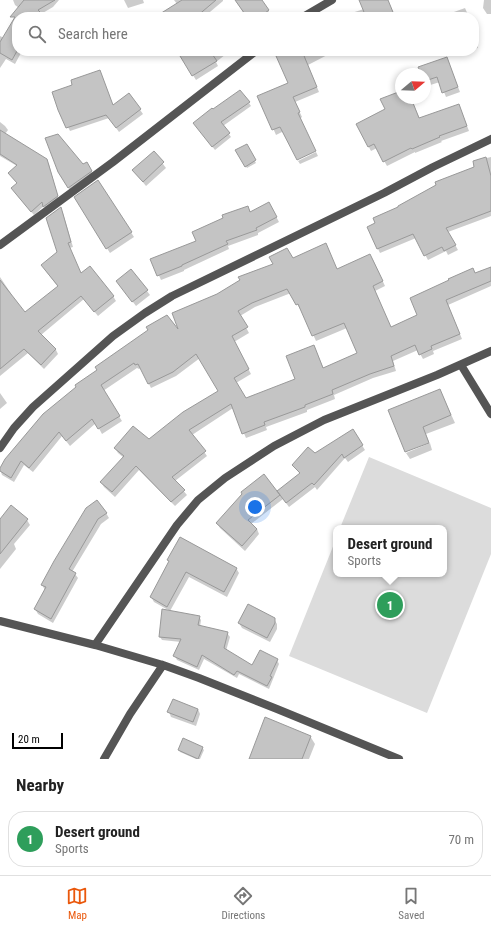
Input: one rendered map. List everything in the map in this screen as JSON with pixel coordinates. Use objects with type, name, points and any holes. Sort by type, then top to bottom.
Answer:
[{"type":"street","points":[[312,12],[332,0]]},
{"type":"street","points":[[0,245],[113,162],[250,56]]},
{"type":"street","points":[[0,448],[14,428],[39,402],[113,336],[145,313],[172,296],[384,193],[491,138]]},
{"type":"street","points":[[95,645],[177,525],[198,500],[225,478],[274,446],[324,420],[491,351]]},
{"type":"street","points":[[460,365],[491,414]]},
{"type":"street","points":[[0,621],[95,645],[163,665],[270,706],[399,759]]},
{"type":"street","points":[[104,759],[130,714],[163,665]]},
{"type":"shaded area","points":[[369,457],[491,508],[491,554],[427,713],[289,656],[333,546],[333,577],[447,577],[447,525],[341,525]]},
{"type":"building","points":[[24,0],[55,0],[38,10],[40,12],[14,12]]},
{"type":"building","points":[[182,0],[216,0],[202,12],[163,12]]},
{"type":"building","points":[[235,0],[262,0],[269,10],[266,12],[243,12]]},
{"type":"building","points":[[359,0],[388,0],[393,12],[364,12]]},
{"type":"building","points":[[12,22],[12,56],[14,56],[12,60],[0,53],[0,42]]},
{"type":"building","points":[[180,56],[214,56],[217,61],[192,76]]},
{"type":"building","points":[[276,56],[304,56],[317,87],[293,97],[300,112],[298,113],[316,151],[297,160],[280,127],[272,130],[257,96],[288,83]]},
{"type":"building","points":[[447,57],[458,87],[442,93],[437,77],[431,79],[431,68],[418,67]]},
{"type":"building","points":[[100,70],[113,105],[129,93],[141,109],[116,128],[106,115],[66,128],[52,92],[72,85],[71,80]]},
{"type":"building","points":[[240,90],[250,102],[221,122],[230,133],[212,147],[193,123],[212,108],[213,109]]},
{"type":"building","points":[[395,93],[395,104],[413,104],[419,118],[459,104],[467,126],[439,136],[440,137],[412,149],[411,148],[383,162],[374,144],[368,147],[356,124],[385,109],[380,99]]},
{"type":"building","points":[[0,130],[47,159],[58,196],[43,207],[42,202],[31,212],[11,188],[17,183],[8,173],[17,165],[0,154]]},
{"type":"building","points":[[58,134],[83,164],[87,162],[92,171],[68,188],[58,172],[45,138]]},
{"type":"building","points":[[247,144],[256,160],[245,167],[235,150]]},
{"type":"building","points":[[154,151],[164,162],[143,182],[132,170]]},
{"type":"building","points":[[486,157],[491,176],[491,211],[446,228],[456,245],[444,251],[442,247],[424,256],[413,234],[377,249],[367,227],[375,223],[373,218],[398,207],[436,185],[435,182],[474,167],[473,161]]},
{"type":"building","points":[[98,180],[132,232],[106,249],[74,197]]},
{"type":"building","points":[[269,202],[277,217],[256,228],[257,230],[226,241],[228,244],[157,276],[150,259],[196,241],[192,232],[223,218],[222,215],[248,206],[250,212]]},
{"type":"building","points":[[61,207],[71,242],[68,243],[81,273],[90,266],[114,296],[94,312],[81,296],[38,331],[56,349],[41,365],[24,349],[0,369],[0,280],[25,312],[58,286],[41,265],[57,252],[46,218]]},
{"type":"building","points":[[326,243],[337,269],[370,254],[383,281],[373,286],[391,327],[417,315],[410,298],[449,280],[448,279],[473,268],[475,273],[491,267],[491,281],[446,300],[460,334],[431,346],[432,349],[419,355],[415,345],[391,356],[394,366],[370,374],[332,390],[333,394],[305,405],[305,407],[264,422],[265,425],[242,434],[231,404],[189,430],[206,451],[172,477],[185,490],[171,502],[136,466],[112,492],[100,482],[124,456],[114,448],[133,426],[149,439],[183,412],[218,391],[196,354],[173,372],[148,384],[138,364],[135,365],[134,363],[101,385],[120,416],[98,429],[92,419],[66,441],[59,432],[29,468],[21,461],[11,478],[0,471],[5,459],[43,414],[76,387],[75,385],[97,370],[95,367],[148,330],[146,327],[167,315],[178,329],[172,313],[217,294],[240,280],[238,277],[273,264],[269,257],[287,248],[293,258]],"holes":[[[287,289],[296,305],[298,304],[312,336],[344,323],[357,353],[323,368],[314,345],[286,356],[295,379],[246,398],[234,378],[249,369],[232,336],[248,327],[238,311],[252,303]]]},
{"type":"building","points":[[131,269],[148,290],[132,302],[116,281]]},
{"type":"building","points":[[440,389],[451,415],[423,427],[429,443],[405,452],[388,410]]},
{"type":"building","points":[[353,429],[363,445],[344,458],[342,454],[314,485],[312,483],[286,503],[277,491],[300,473],[292,465],[308,447],[315,453]]},
{"type":"building","points":[[264,474],[280,495],[248,520],[257,529],[242,546],[216,523],[242,494],[241,492]]},
{"type":"building","points":[[97,500],[107,513],[98,519],[69,569],[76,573],[51,619],[34,609],[46,587],[41,585],[86,508]]},
{"type":"building","points":[[11,505],[28,519],[0,554],[0,519]]},
{"type":"building","points":[[180,537],[237,568],[224,592],[186,572],[167,607],[150,597],[169,561],[167,560]]},
{"type":"building","points":[[248,604],[275,618],[275,623],[267,638],[238,623]]},
{"type":"building","points":[[162,609],[200,616],[198,625],[228,632],[224,648],[252,665],[260,650],[278,659],[270,676],[272,677],[267,686],[237,671],[234,675],[202,655],[197,667],[173,656],[181,639],[159,637]]},
{"type":"building","points":[[173,699],[198,709],[193,722],[167,712]]},
{"type":"building","points":[[265,717],[311,736],[302,759],[249,759]]},
{"type":"building","points":[[183,738],[203,747],[198,759],[178,750]]},
{"type":"place","name":"Desert ground","points":[[390,605]]}]
